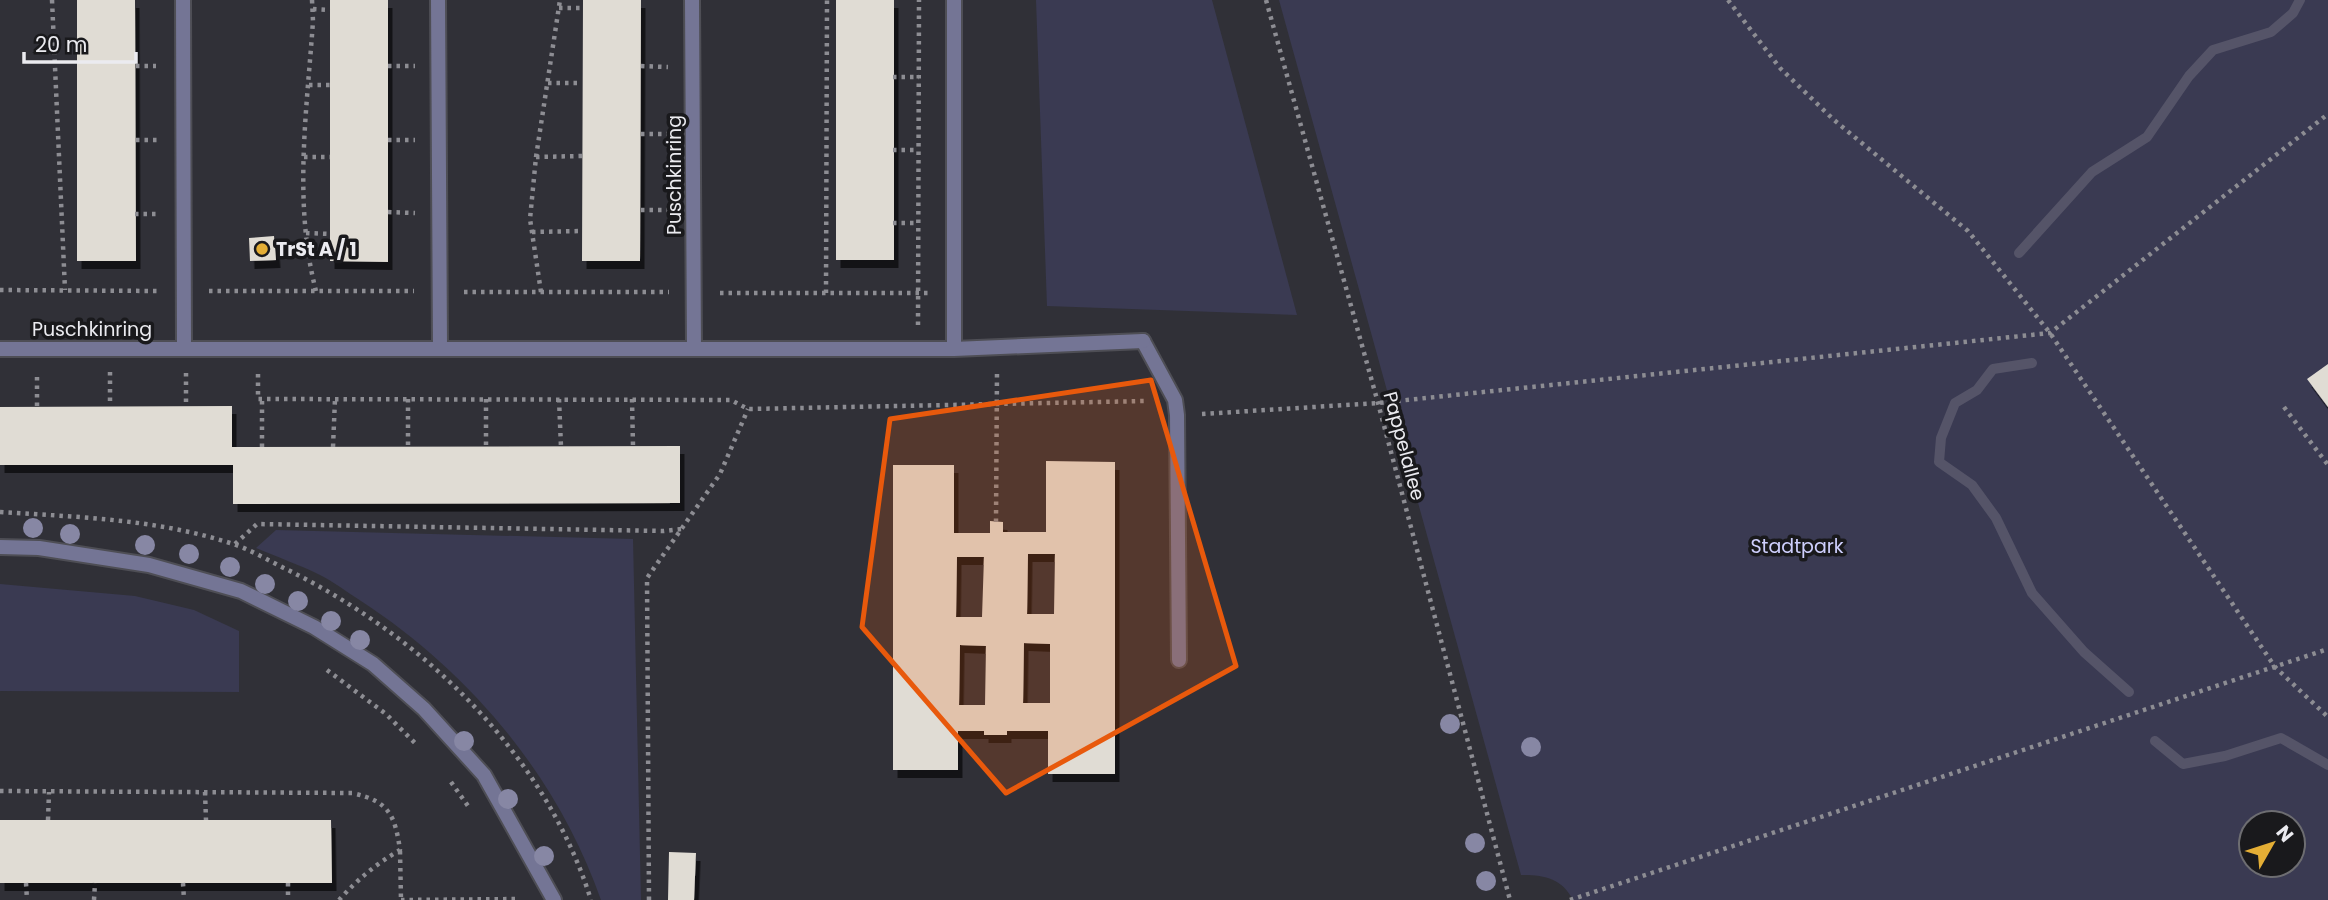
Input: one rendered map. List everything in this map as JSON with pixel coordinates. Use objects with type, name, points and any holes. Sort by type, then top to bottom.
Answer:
[{"type":"street","points":[[183,0],[184,349]]},
{"type":"street","points":[[439,0],[440,347]]},
{"type":"street","name":"Puschkinring","points":[[692,0],[694,349]]},
{"type":"street","points":[[954,0],[954,349]]},
{"type":"street","name":"Puschkinring","points":[[0,349],[954,349],[1143,341],[1176,408]]},
{"type":"street","points":[[1176,408],[1179,660]]},
{"type":"street","points":[[0,547],[39,548],[149,565],[241,591],[314,627],[373,664],[424,709],[484,775],[554,900]]},
{"type":"path","points":[[51,0],[65,290]]},
{"type":"path","points":[[312,0],[302,181],[308,261],[316,291]]},
{"type":"path","points":[[541,292],[530,219],[536,157],[560,0]]},
{"type":"path","points":[[826,293],[827,0]]},
{"type":"path","points":[[918,349],[919,0]]},
{"type":"path","name":"Pappelallee","points":[[1266,0],[1378,403],[1510,900]]},
{"type":"path","points":[[1728,0],[1780,68],[1834,120],[1968,231],[2050,333],[2275,667],[2328,717]]},
{"type":"path","points":[[559,8],[583,8]]},
{"type":"path","points":[[313,9],[330,10]]},
{"type":"path","points":[[136,66],[168,66]]},
{"type":"path","points":[[388,66],[419,66]]},
{"type":"path","points":[[641,66],[670,66]]},
{"type":"path","points":[[893,77],[919,77]]},
{"type":"path","points":[[548,83],[582,83]]},
{"type":"path","points":[[309,85],[330,85]]},
{"type":"path","points":[[246,372],[258,372],[258,399],[731,400],[748,409],[997,404],[1176,408],[1231,414],[1378,403],[2050,333],[2328,114]]},
{"type":"path","points":[[641,134],[670,134]]},
{"type":"path","points":[[136,139],[168,140]]},
{"type":"path","points":[[388,140],[419,140]]},
{"type":"path","points":[[893,150],[918,150]]},
{"type":"path","points":[[536,157],[582,156]]},
{"type":"path","points":[[304,157],[330,157]]},
{"type":"path","points":[[641,210],[670,210]]},
{"type":"path","points":[[388,212],[419,213]]},
{"type":"path","points":[[135,214],[168,215]]},
{"type":"path","points":[[893,223],[918,223]]},
{"type":"path","points":[[532,232],[582,231]]},
{"type":"path","points":[[306,233],[330,234]]},
{"type":"path","points":[[0,290],[954,292]]},
{"type":"path","points":[[996,522],[997,346]]},
{"type":"path","points":[[37,371],[37,406]]},
{"type":"path","points":[[98,371],[123,372]]},
{"type":"path","points":[[110,372],[110,406]]},
{"type":"path","points":[[173,372],[198,372]]},
{"type":"path","points":[[186,372],[186,406]]},
{"type":"path","points":[[262,399],[262,447]]},
{"type":"path","points":[[333,447],[335,399]]},
{"type":"path","points":[[408,399],[408,447]]},
{"type":"path","points":[[486,399],[486,447]]},
{"type":"path","points":[[559,399],[561,447]]},
{"type":"path","points":[[632,400],[634,446]]},
{"type":"path","points":[[2284,407],[2328,465]]},
{"type":"path","points":[[649,900],[647,578],[720,474],[748,409]]},
{"type":"path","points":[[234,544],[257,524],[664,531],[681,529]]},
{"type":"path","points":[[1570,900],[2328,649]]},
{"type":"path","points":[[324,667],[386,714],[423,751]]},
{"type":"path","points":[[450,780],[474,813]]},
{"type":"path","points":[[0,791],[352,793],[371,797],[386,807],[396,824],[400,850],[401,900],[521,899]]},
{"type":"path","points":[[48,792],[48,820]]},
{"type":"path","points":[[205,792],[205,820]]},
{"type":"path","points":[[339,900],[356,880],[400,850]]},
{"type":"path","points":[[26,883],[27,900]]},
{"type":"path","points":[[94,883],[94,900]]},
{"type":"path","points":[[183,883],[184,900]]},
{"type":"path","points":[[288,883],[288,900]]},
{"type":"path","points":[[513,886],[521,899]]},
{"type":"highlighted area","points":[[1151,380],[1236,666],[1006,793],[862,627],[890,419]]},
{"type":"green space","points":[[1036,0],[1212,0],[1297,315],[1047,306]]},
{"type":"green space","name":"Stadtpark","points":[[1279,0],[2328,0],[2328,900],[1573,900],[1558,882],[1521,875]]},
{"type":"green space","points":[[276,530],[633,539],[641,900],[601,900],[561,811],[506,731],[474,694],[401,629],[361,601],[325,578],[256,548]]},
{"type":"green space","points":[[0,584],[135,596],[194,610],[239,631],[239,692],[0,691]]},
{"type":"building","points":[[77,0],[135,0],[136,261],[77,261]]},
{"type":"building","points":[[330,0],[388,0],[388,262],[330,261]]},
{"type":"building","points":[[583,0],[641,0],[640,261],[582,261]]},
{"type":"building","points":[[836,0],[894,0],[894,260],[836,260]]},
{"type":"building","name":"TrSt A / 1","points":[[274,236],[276,260],[250,261],[249,238]]},
{"type":"building","points":[[2328,364],[2328,407],[2307,379]]},
{"type":"building","points":[[232,406],[232,447],[680,446],[680,503],[233,504],[233,465],[0,465],[0,407]]},
{"type":"building","points":[[1046,461],[1115,462],[1115,774],[1048,774],[1048,731],[1007,731],[1007,735],[984,735],[984,731],[958,731],[958,770],[893,770],[893,465],[954,465],[954,533],[990,533],[990,521],[1003,522],[1003,532],[1046,532]],"holes":[[[1028,554],[1055,554],[1054,614],[1027,614]],[[957,557],[984,557],[982,617],[956,617]],[[1024,643],[1050,644],[1050,703],[1023,703]],[[960,645],[986,646],[985,705],[959,705]]]},
{"type":"building","points":[[0,820],[331,820],[332,883],[0,883]]},
{"type":"building","points":[[669,852],[696,853],[694,900],[668,900]]},
{"type":"waterway","points":[[2019,253],[2092,172],[2147,137],[2189,76],[2213,50],[2271,32],[2293,13],[2300,0]]},
{"type":"waterway","points":[[2032,363],[1993,369],[1977,390],[1955,403],[1941,438],[1939,462],[1972,485],[1996,518],[2032,593],[2084,652],[2129,692]]},
{"type":"waterway","points":[[2155,741],[2183,764],[2225,756],[2281,738],[2328,765]]},
{"type":"place","name":"TrSt A / 1","points":[[262,249]]}]
